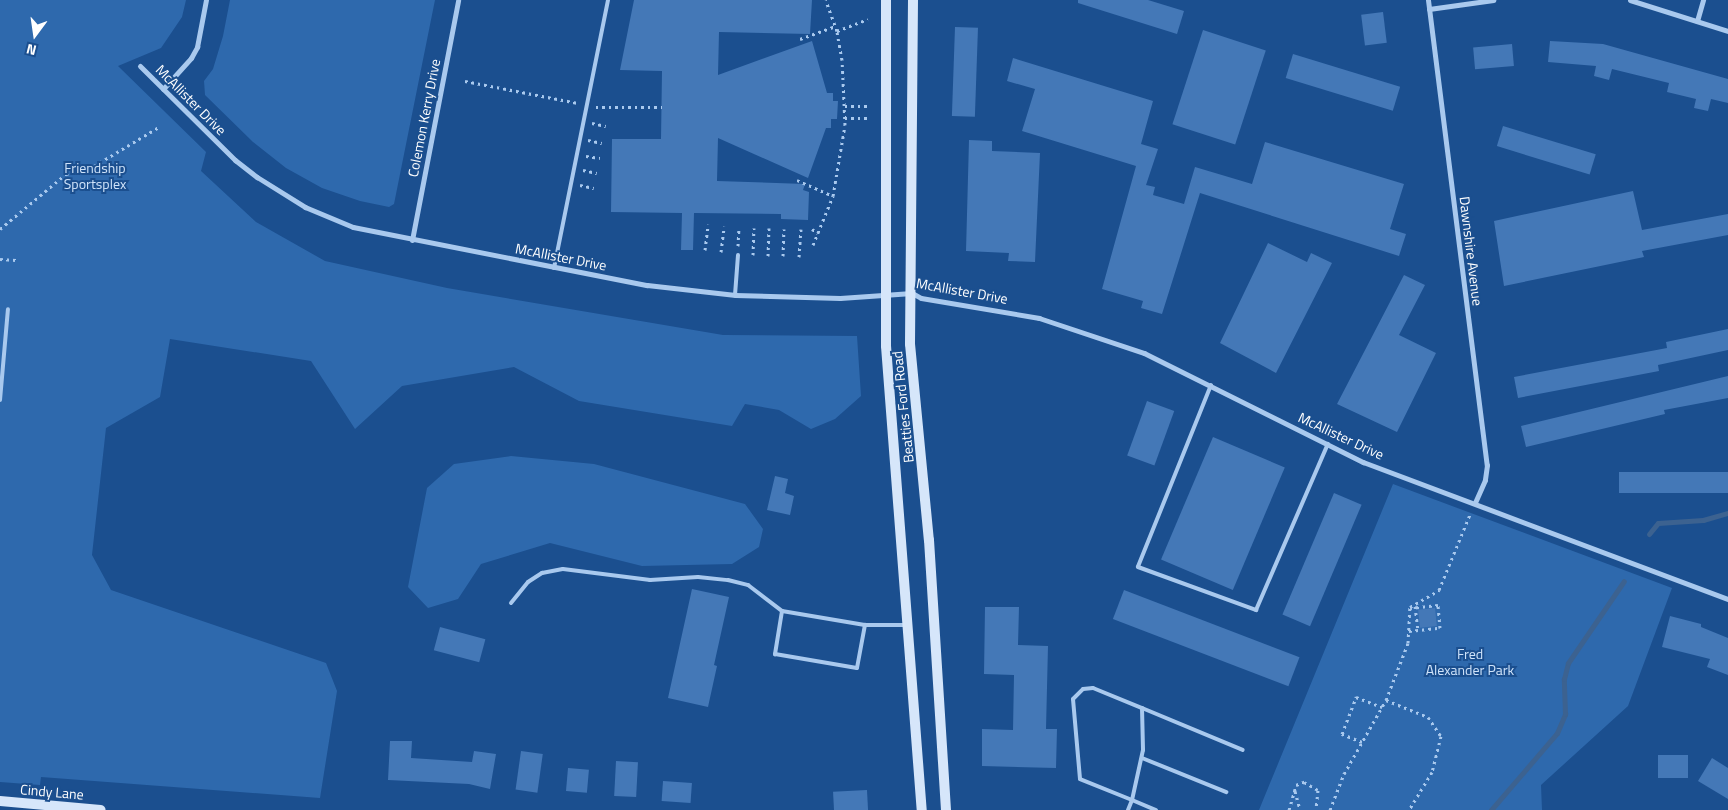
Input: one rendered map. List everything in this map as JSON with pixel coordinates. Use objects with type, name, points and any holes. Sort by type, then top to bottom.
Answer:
[{"type":"main road","name":"Beatties Ford Road","points":[[886,0],[888,295],[886,346],[910,625],[922,810]]},
{"type":"main road","name":"Beatties Ford Road","points":[[913,0],[912,293],[910,344],[929,540],[946,810]]},
{"type":"main road","name":"Cindy Lane","points":[[0,801],[101,810]]},
{"type":"street","points":[[163,89],[191,58],[197,47],[206,0]]},
{"type":"street","name":"Colemon Kerry Drive","points":[[412,240],[458,0]]},
{"type":"street","name":"Dawnshire Avenue","points":[[1428,0],[1487,465],[1485,480],[1475,502]]},
{"type":"street","points":[[1429,9],[1493,0]]},
{"type":"street","points":[[1630,0],[1728,32]]},
{"type":"street","points":[[1696,21],[1702,0]]},
{"type":"street","name":"McAllister Drive","points":[[140,66],[235,160],[280,193],[353,227],[647,285],[736,295],[840,298],[912,293],[921,298],[1012,312],[1076,328],[1144,353],[1363,462],[1475,502],[1728,599]]},
{"type":"lane","points":[[554,268],[608,0]]},
{"type":"lane","points":[[736,295],[738,254]]},
{"type":"lane","points":[[0,400],[8,309]]},
{"type":"lane","points":[[1211,385],[1138,567],[1256,610],[1328,444]]},
{"type":"lane","points":[[511,603],[528,582],[542,573],[563,569],[650,580],[698,577],[728,580],[748,585],[782,611],[865,625],[910,625]]},
{"type":"lane","points":[[782,611],[775,654],[857,668],[865,625]]},
{"type":"lane","points":[[1156,810],[1080,780],[1073,699],[1083,688],[1093,688],[1243,750]]},
{"type":"lane","points":[[1128,810],[1142,758],[1142,708]]},
{"type":"lane","points":[[1142,758],[1226,792]]},
{"type":"path","points":[[813,246],[832,196],[845,118],[838,31],[826,0]]},
{"type":"path","points":[[838,31],[868,19]]},
{"type":"path","points":[[800,39],[836,26]]},
{"type":"path","points":[[465,81],[587,105],[662,107]]},
{"type":"path","points":[[845,106],[867,106]]},
{"type":"path","points":[[845,118],[867,118]]},
{"type":"path","points":[[0,229],[66,174],[94,166],[159,127]]},
{"type":"path","points":[[797,180],[832,196]]},
{"type":"path","points":[[704,250],[708,224]]},
{"type":"path","points":[[721,252],[724,226]]},
{"type":"path","points":[[738,254],[739,227]]},
{"type":"path","points":[[752,255],[754,228]]},
{"type":"path","points":[[768,256],[769,228]]},
{"type":"path","points":[[783,256],[784,229]]},
{"type":"path","points":[[799,256],[801,229]]},
{"type":"path","points":[[812,230],[818,233]]},
{"type":"path","points":[[0,259],[16,260]]},
{"type":"path","points":[[1330,810],[1344,774],[1386,700],[1408,643],[1410,608],[1415,602],[1427,598],[1442,585],[1471,512]]},
{"type":"path","points":[[1427,598],[1428,606]]},
{"type":"path","points":[[1415,602],[1418,630]]},
{"type":"path","points":[[1409,630],[1440,628],[1438,605],[1410,608]]},
{"type":"path","points":[[1362,742],[1342,734],[1355,695],[1382,707]]},
{"type":"path","points":[[1386,700],[1428,717],[1441,736],[1432,772],[1409,810]]},
{"type":"path","points":[[1289,810],[1296,786],[1304,782],[1316,787],[1318,795],[1316,810]]},
{"type":"path","points":[[1295,790],[1300,810]]},
{"type":"green space","name":"Friendship Sportsplex","points":[[0,0],[186,0],[182,17],[161,48],[118,66],[206,152],[201,171],[256,222],[325,261],[447,288],[723,335],[857,336],[861,396],[835,419],[811,429],[779,410],[745,404],[732,426],[579,401],[514,367],[402,386],[355,429],[311,361],[170,339],[160,397],[106,428],[92,555],[111,590],[326,663],[337,691],[320,798],[41,777],[40,785],[0,782]]},
{"type":"green space","points":[[230,0],[435,0],[394,204],[389,207],[360,201],[322,188],[286,168],[253,142],[205,95],[204,81],[213,69],[223,36]]},
{"type":"green space","points":[[511,456],[594,464],[745,504],[763,529],[759,547],[732,564],[642,566],[550,543],[481,564],[458,599],[428,608],[408,587],[427,488],[454,464]]},
{"type":"green space","name":"Fred Alexander Park","points":[[1393,484],[1672,588],[1628,706],[1541,785],[1542,810],[1259,810]]},
{"type":"building","points":[[634,0],[812,0],[810,34],[719,32],[718,75],[812,41],[827,93],[833,93],[833,101],[838,101],[837,119],[831,119],[831,128],[826,128],[808,178],[718,138],[717,181],[805,184],[803,190],[809,192],[808,220],[781,219],[781,214],[694,213],[693,250],[681,250],[682,213],[611,212],[612,139],[661,139],[662,71],[620,70]]},
{"type":"building","points":[[1078,0],[1148,0],[1184,11],[1177,34],[1078,3]]},
{"type":"building","points":[[1383,12],[1387,43],[1365,45],[1361,15]]},
{"type":"building","points":[[955,27],[978,28],[975,117],[952,116]]},
{"type":"building","points":[[1203,30],[1266,50],[1235,145],[1172,124]]},
{"type":"building","points":[[1550,41],[1603,44],[1728,79],[1728,103],[1711,99],[1708,111],[1694,108],[1696,99],[1667,92],[1669,83],[1612,69],[1609,80],[1594,76],[1596,66],[1548,62]]},
{"type":"building","points":[[1512,44],[1514,66],[1475,69],[1473,47]]},
{"type":"building","points":[[1293,54],[1400,87],[1393,111],[1286,78]]},
{"type":"building","points":[[1013,58],[1153,101],[1141,144],[1158,149],[1146,185],[1155,187],[1153,195],[1184,204],[1195,167],[1252,184],[1265,142],[1404,184],[1390,229],[1406,234],[1399,256],[1200,193],[1162,314],[1141,308],[1143,301],[1102,289],[1136,166],[1022,131],[1035,89],[1007,81]]},
{"type":"building","points":[[1503,126],[1596,154],[1590,174],[1497,146]]},
{"type":"building","points":[[969,140],[992,141],[992,151],[1040,153],[1035,262],[1008,261],[1009,253],[966,251]]},
{"type":"building","points":[[1633,191],[1642,230],[1728,214],[1728,235],[1642,251],[1644,257],[1504,286],[1494,221]]},
{"type":"building","points":[[1268,243],[1307,262],[1311,253],[1332,263],[1276,373],[1220,343]]},
{"type":"building","points":[[1404,275],[1425,285],[1399,335],[1436,353],[1397,432],[1337,404]]},
{"type":"building","points":[[1728,329],[1728,350],[1658,365],[1659,371],[1518,398],[1514,377],[1667,348],[1666,342]]},
{"type":"building","points":[[1728,376],[1728,398],[1664,410],[1665,414],[1526,447],[1521,426]]},
{"type":"building","points":[[1147,401],[1174,411],[1154,465],[1127,456]]},
{"type":"building","points":[[1213,437],[1285,467],[1233,590],[1161,559]]},
{"type":"building","points":[[1619,472],[1728,472],[1728,493],[1619,493]]},
{"type":"building","points":[[775,476],[788,479],[785,493],[794,496],[790,515],[767,510]]},
{"type":"building","points":[[1334,493],[1362,505],[1310,626],[1282,615]]},
{"type":"building","points":[[692,589],[729,597],[714,665],[717,666],[708,707],[668,698]]},
{"type":"building","points":[[1124,590],[1300,657],[1288,686],[1113,619]]},
{"type":"building","points":[[985,607],[1019,607],[1018,645],[1048,646],[1046,729],[1057,729],[1056,768],[982,766],[982,729],[1013,730],[1014,675],[984,674]]},
{"type":"building","points":[[1435,608],[1437,626],[1420,628],[1418,610]]},
{"type":"building","points":[[1670,616],[1701,624],[1701,627],[1728,638],[1728,675],[1707,667],[1710,659],[1662,647]]},
{"type":"building","points":[[440,627],[485,639],[479,662],[434,650]]},
{"type":"building","points":[[390,741],[412,741],[411,758],[472,762],[474,751],[496,754],[490,789],[469,784],[388,780]]},
{"type":"building","points":[[521,751],[543,754],[537,793],[516,790]]},
{"type":"building","points":[[1658,755],[1688,755],[1688,778],[1658,778]]},
{"type":"building","points":[[1712,758],[1728,768],[1728,799],[1698,781]]},
{"type":"building","points":[[616,761],[638,762],[636,797],[614,796]]},
{"type":"building","points":[[568,768],[589,770],[587,793],[566,791]]},
{"type":"building","points":[[663,781],[692,783],[691,803],[662,801]]},
{"type":"building","points":[[867,790],[868,810],[834,810],[833,792]]},
{"type":"waterway","points":[[1649,534],[1658,523],[1703,520],[1728,513]]},
{"type":"waterway","points":[[1491,810],[1557,733],[1565,714],[1564,679],[1568,663],[1624,581]]}]
